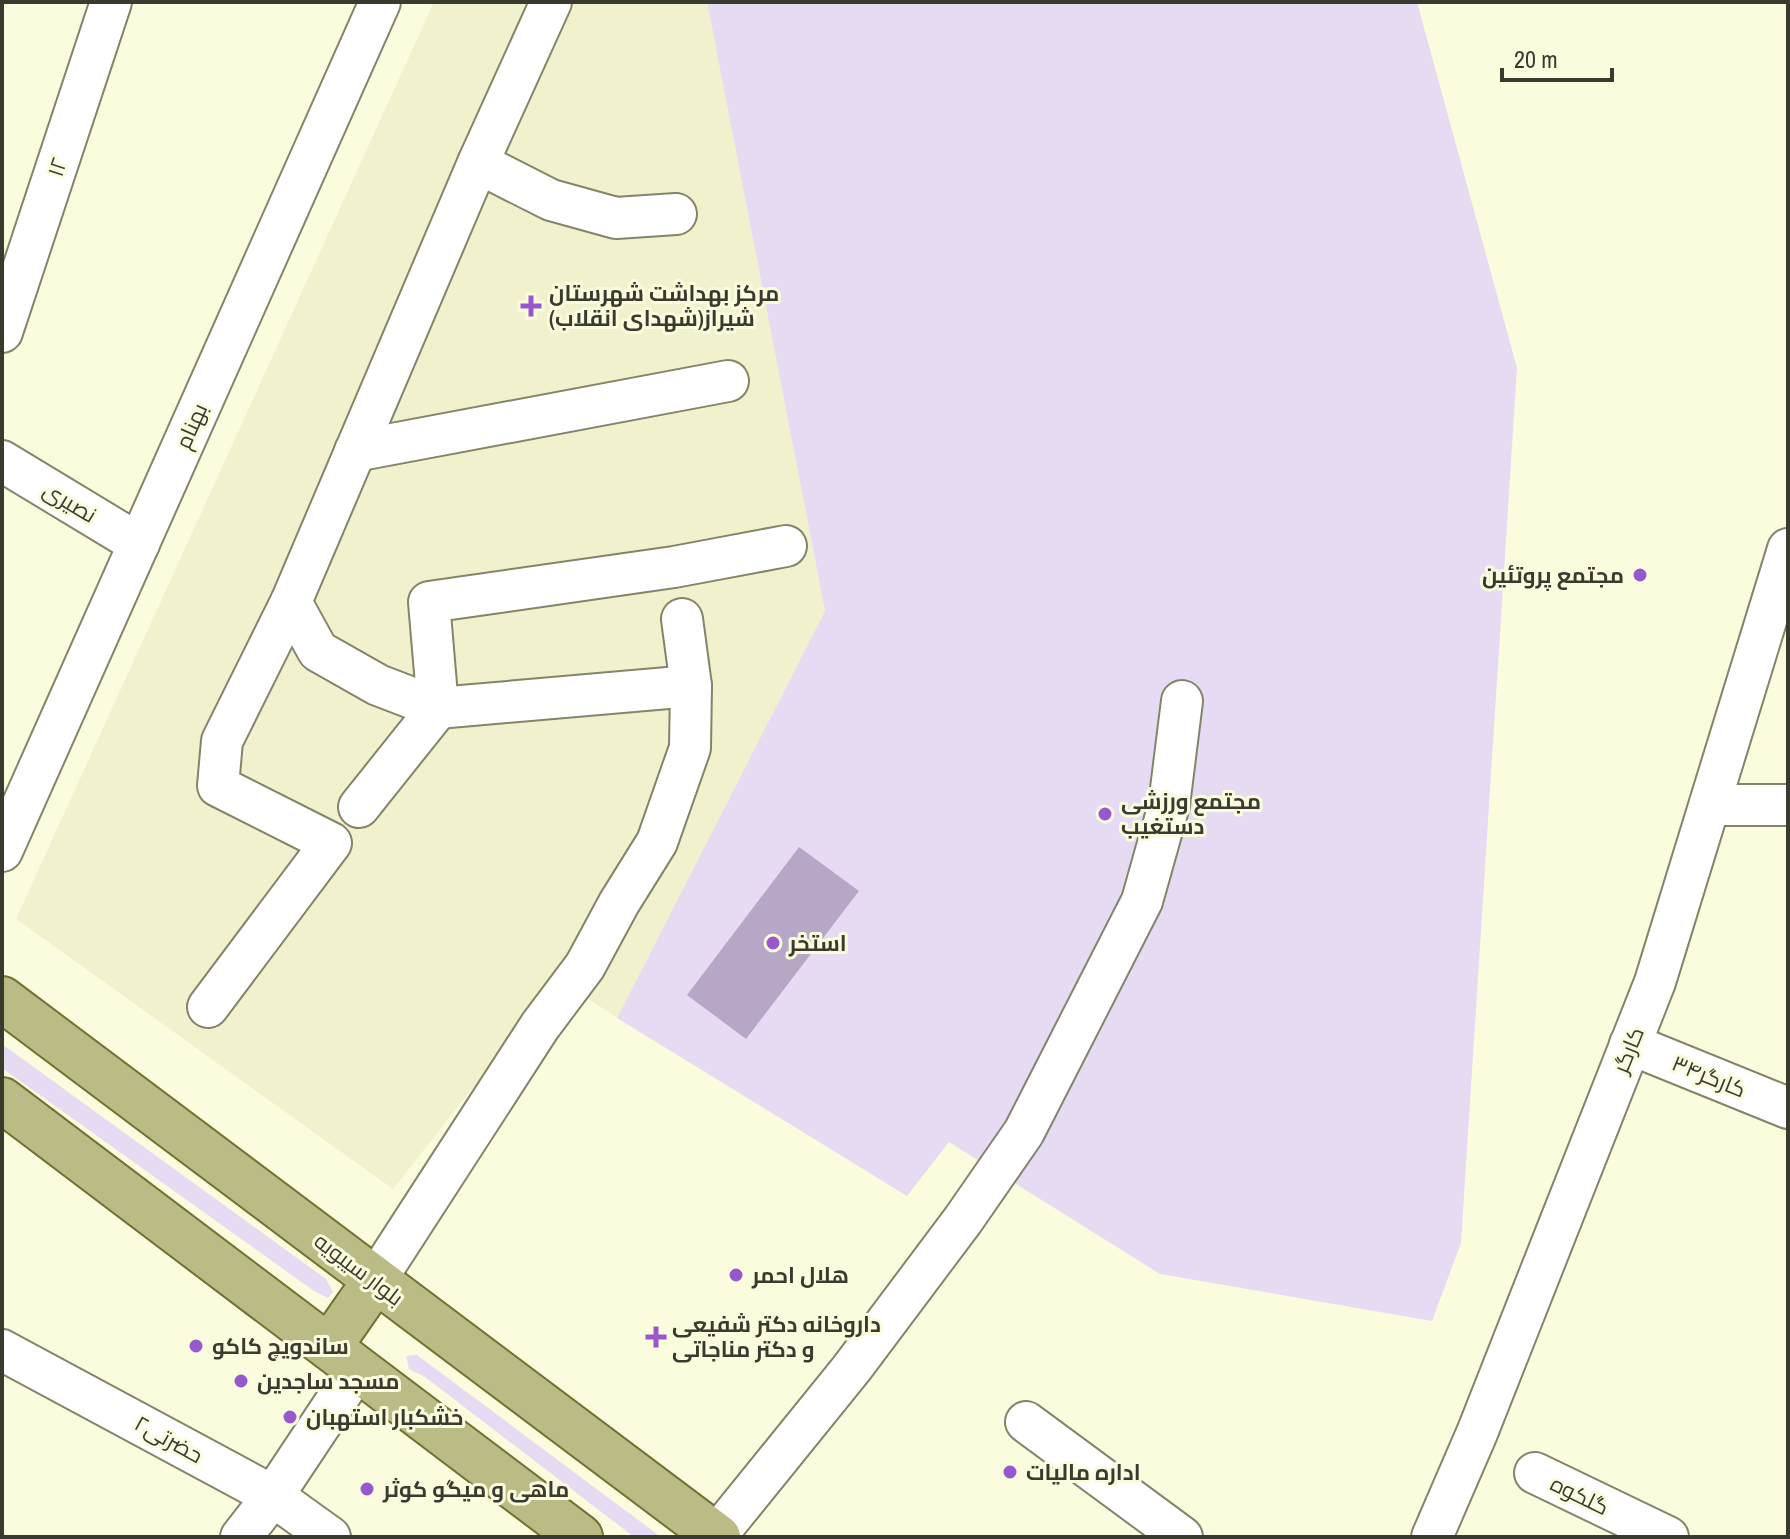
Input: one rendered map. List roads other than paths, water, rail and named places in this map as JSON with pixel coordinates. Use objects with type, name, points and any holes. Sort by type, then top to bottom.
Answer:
[{"type":"main road","name":"بلوار سیبویه","points":[[2,999],[717,1536]]},
{"type":"main road","points":[[2,1100],[580,1537]]},
{"type":"main road","points":[[344,1358],[375,1281]]},
{"type":"street","name":"۱۲","points":[[2,332],[111,2]]},
{"type":"street","name":"بهنام","points":[[2,851],[380,2]]},
{"type":"street","points":[[208,1007],[331,843],[218,786],[222,741],[291,602],[478,163],[551,2]]},
{"type":"street","points":[[478,163],[551,200],[616,218],[676,214]]},
{"type":"street","points":[[355,451],[728,381]]},
{"type":"street","name":"نصیری","points":[[2,461],[139,544]]},
{"type":"street","points":[[359,807],[438,708],[429,602],[674,567],[786,546]]},
{"type":"street","name":"کارگر","points":[[1432,1537],[1477,1433],[1655,982],[1788,549]]},
{"type":"street","points":[[291,602],[318,651],[378,685],[438,708],[691,686]]},
{"type":"street","points":[[375,1281],[540,1026],[585,966],[657,842],[690,748],[691,686],[682,619]]},
{"type":"street","points":[[717,1536],[852,1368],[963,1220],[1024,1132],[1142,901],[1169,805],[1182,701]]},
{"type":"street","points":[[1710,805],[1788,805]]},
{"type":"street","name":"کارگر۳۴","points":[[1630,1044],[1788,1108]]},
{"type":"street","name":"حضرتی۲","points":[[2,1350],[273,1496],[330,1537]]},
{"type":"street","points":[[241,1537],[273,1496],[344,1358]]},
{"type":"street","points":[[1026,1422],[1182,1537]]},
{"type":"street","name":"گلکوه","points":[[1535,1473],[1668,1537]]},
{"type":"place","name":"مرکز بهداشت شهرستان شیراز(شهدای انقلاب)","points":[[531,306]]},
{"type":"place","name":"مجتمع پروتئین","points":[[1640,575]]},
{"type":"place","name":"مجتمع ورزشی دستغیب","points":[[1105,814]]},
{"type":"place","name":"استخر","points":[[773,943]]},
{"type":"place","name":"هلال احمر","points":[[736,1275]]},
{"type":"place","name":"داروخانه دکتر شفیعی و دکتر مناجاتی","points":[[656,1337]]},
{"type":"place","name":"ساندویچ کاکو","points":[[196,1346]]},
{"type":"place","name":"مسجد ساجدین","points":[[241,1381]]},
{"type":"place","name":"خشکبار استهبان","points":[[290,1417]]},
{"type":"place","name":"اداره مالیات","points":[[1010,1472]]},
{"type":"place","name":"ماهی و میگو کوثر","points":[[367,1489]]}]
